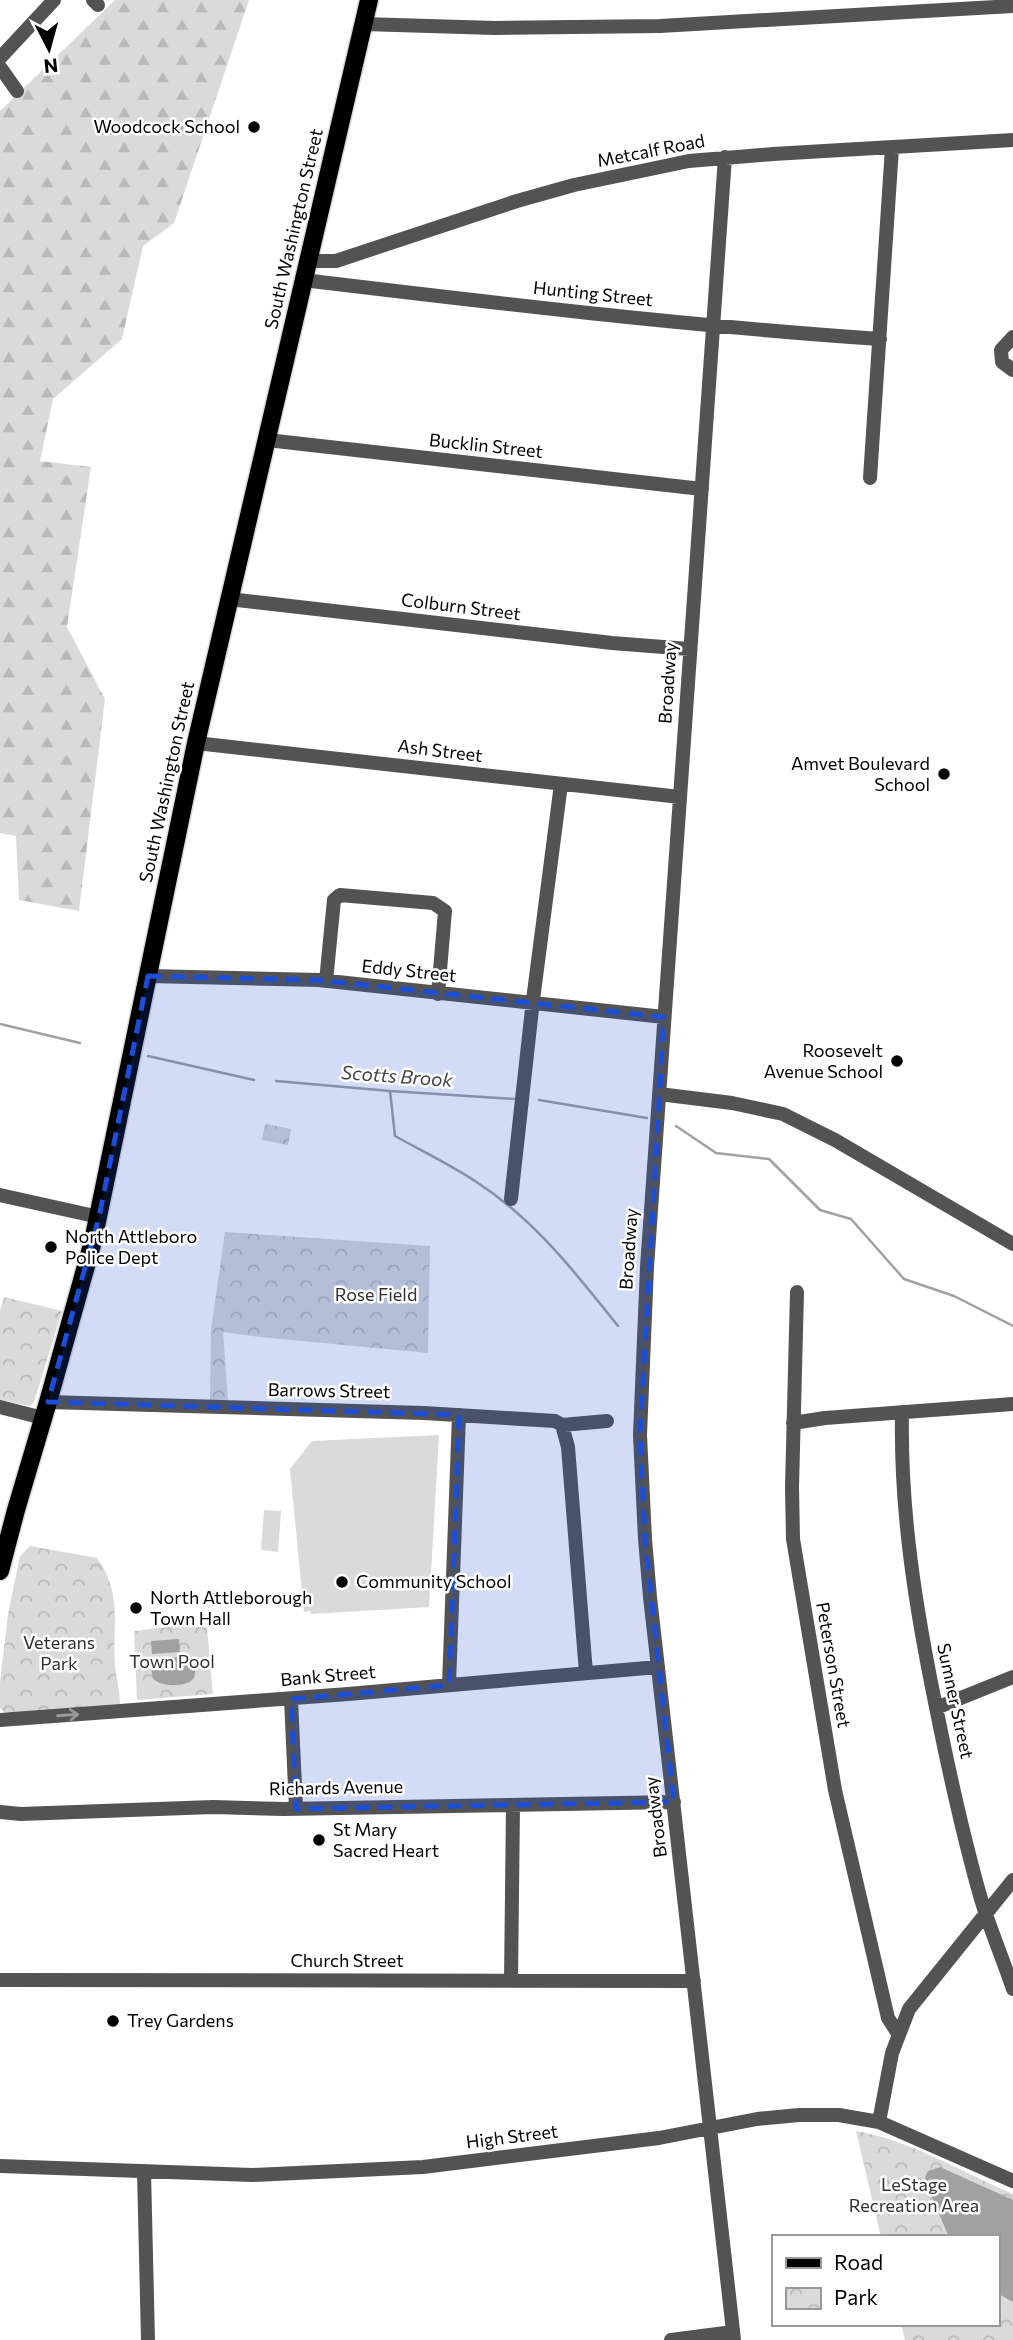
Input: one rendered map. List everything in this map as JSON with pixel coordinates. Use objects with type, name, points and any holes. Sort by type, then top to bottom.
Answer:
[{"type":"main road","name":"South Washington Street","points":[[0,1571],[99,1217],[196,743],[369,0]]},
{"type":"street","points":[[0,58],[54,0]]},
{"type":"street","points":[[363,24],[495,27],[660,26],[1013,6]]},
{"type":"street","points":[[0,67],[17,91]]},
{"type":"street","name":"Metcalf Road","points":[[308,261],[336,261],[517,201],[574,185],[689,161],[1013,140]]},
{"type":"street","points":[[870,478],[892,148]]},
{"type":"street","name":"Broadway","points":[[725,157],[643,1321],[640,1435],[645,1539],[658,1667],[733,2336]]},
{"type":"street","name":"Hunting Street","points":[[303,280],[714,326],[880,339]]},
{"type":"street","points":[[1013,337],[1001,350],[1002,362],[1013,370]]},
{"type":"street","name":"Bucklin Street","points":[[267,440],[702,489]]},
{"type":"street","name":"Colburn Street","points":[[229,599],[612,643],[690,649]]},
{"type":"street","name":"Ash Street","points":[[196,743],[680,797]]},
{"type":"street","points":[[511,1199],[561,784]]},
{"type":"street","points":[[326,981],[334,900],[341,895],[433,903],[445,911],[438,994]]},
{"type":"street","name":"Eddy Street","points":[[148,976],[326,981],[664,1017]]},
{"type":"street","points":[[659,1094],[732,1103],[783,1114],[838,1142],[1013,1244]]},
{"type":"street","points":[[0,1195],[99,1217]]},
{"type":"street","name":"Peterson Street","points":[[797,1292],[793,1539],[835,1790],[888,2018],[899,2035]]},
{"type":"street","points":[[793,1423],[825,1418],[1013,1404]]},
{"type":"street","name":"Barrows Street","points":[[0,1407],[46,1410],[459,1415],[555,1421],[562,1425],[607,1421]]},
{"type":"street","name":"Sumner Street","points":[[902,1412],[904,1499],[910,1560],[925,1654],[964,1833],[986,1912],[1013,1989]]},
{"type":"street","points":[[449,1685],[459,1415]]},
{"type":"street","points":[[562,1425],[568,1447],[586,1673]]},
{"type":"street","name":"Bank Street","points":[[0,1720],[291,1699],[658,1667]]},
{"type":"street","points":[[936,1707],[1013,1677]]},
{"type":"street","points":[[291,1699],[296,1808]]},
{"type":"street","name":"Richards Avenue","points":[[0,1812],[21,1814],[213,1807],[674,1802]]},
{"type":"street","points":[[511,1981],[513,1805]]},
{"type":"street","points":[[879,2122],[892,2053],[909,2009],[1013,1880]]},
{"type":"street","name":"Church Street","points":[[0,1980],[694,1981]]},
{"type":"street","name":"High Street","points":[[0,2166],[252,2175],[423,2167],[659,2138],[757,2119],[839,2115],[879,2122],[1013,2181]]},
{"type":"street","points":[[144,2171],[148,2340]]},
{"type":"street","points":[[671,2340],[733,2336]]},
{"type":"highlighted area","points":[[148,976],[319,980],[664,1017],[640,1435],[645,1539],[674,1802],[296,1809],[291,1699],[449,1685],[459,1415],[48,1402],[99,1217]]},
{"type":"green space","points":[[115,0],[249,0],[174,223],[143,246],[122,339],[53,399],[40,461],[91,467],[67,627],[105,699],[79,911],[19,900],[16,836],[0,833],[0,111]]},
{"type":"green space","points":[[265,1124],[291,1129],[288,1145],[262,1140]]},
{"type":"green space","name":"Rose Field","points":[[225,1232],[430,1246],[428,1353],[223,1332],[228,1401],[210,1400],[211,1330]]},
{"type":"green space","points":[[4,1297],[62,1311],[34,1402],[30,1406],[0,1400],[0,1311]]},
{"type":"green space","points":[[439,1435],[429,1607],[311,1614],[310,1611],[304,1612],[290,1469],[312,1441]]},
{"type":"green space","points":[[264,1510],[281,1511],[278,1552],[261,1550]]},
{"type":"green space","name":"Veterans Park","points":[[30,1546],[97,1558],[105,1571],[115,1610],[115,1665],[120,1704],[7,1714],[0,1708],[0,1683],[8,1614],[20,1556]]},
{"type":"green space","name":"Town Pool","points":[[173,1626],[207,1627],[213,1694],[137,1700],[134,1631]]},
{"type":"green space","name":"LeStage Recreation Area","points":[[856,2131],[916,2149],[1013,2194],[1013,2340],[905,2340],[902,2326],[999,2326],[999,2235],[881,2235]]},
{"type":"shaded area","points":[[179,1639],[180,1652],[152,1654],[151,1641]]},
{"type":"shaded area","points":[[186,1656],[194,1663],[195,1674],[189,1682],[161,1684],[153,1678],[151,1668],[155,1665],[167,1659]]},
{"type":"shaded area","points":[[940,2167],[1013,2200],[1013,2302],[999,2294],[999,2235],[948,2235],[929,2191],[925,2177],[928,2171]]},
{"type":"waterway","name":"Scotts Brook","points":[[0,1024],[80,1043]]},
{"type":"waterway","name":"Scotts Brook","points":[[148,1056],[254,1080]]},
{"type":"waterway","name":"Scotts Brook","points":[[276,1081],[515,1099]]},
{"type":"waterway","points":[[390,1091],[395,1136],[465,1175],[516,1212],[552,1247],[618,1326]]},
{"type":"waterway","name":"Scotts Brook","points":[[539,1100],[647,1118]]},
{"type":"waterway","name":"Scotts Brook","points":[[676,1126],[716,1153],[769,1159],[820,1210],[851,1219],[904,1279],[954,1296],[1013,1326]]},
{"type":"place","name":"Woodcock School","points":[[254,127]]},
{"type":"place","name":"Amvet Boulevard School","points":[[944,774]]},
{"type":"place","name":"Roosevelt Avenue School","points":[[897,1061]]},
{"type":"place","name":"North Attleboro Police Dept","points":[[51,1247]]},
{"type":"place","name":"Community School","points":[[342,1582]]},
{"type":"place","name":"North Attleborough Town Hall","points":[[136,1608]]},
{"type":"place","name":"St Mary Sacred Heart","points":[[319,1840]]},
{"type":"place","name":"Trey Gardens","points":[[113,2021]]}]
